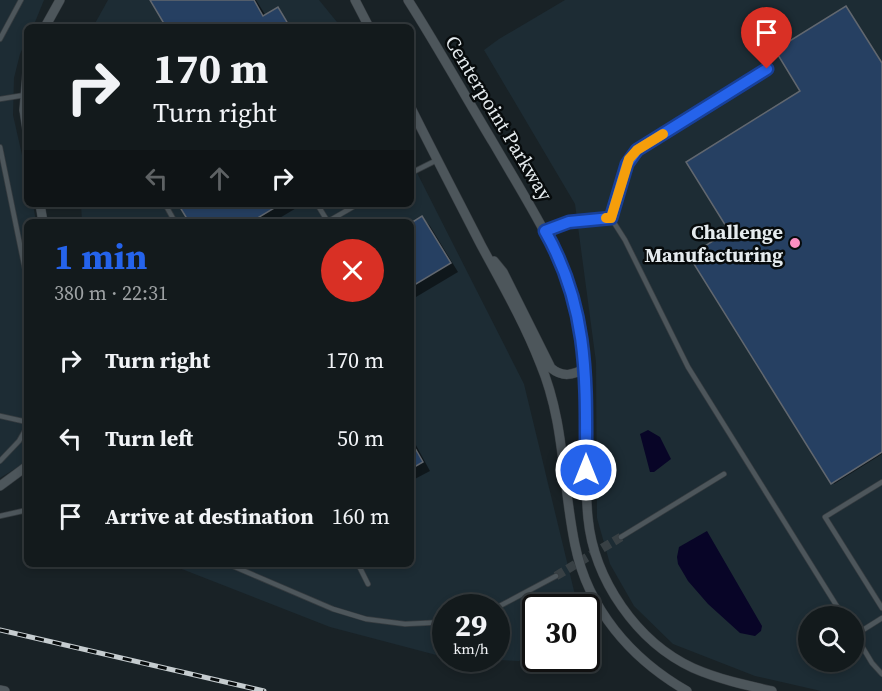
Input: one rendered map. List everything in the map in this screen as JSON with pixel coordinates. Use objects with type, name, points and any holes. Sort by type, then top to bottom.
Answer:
[{"type":"street","points":[[47,24],[60,0]]},
{"type":"street","points":[[355,0],[367,24]]},
{"type":"street","name":"Centerpoint Parkway","points":[[406,0],[414,9],[545,231],[565,273],[576,305],[584,346],[588,520],[599,565],[614,594],[627,614],[647,635],[675,658],[712,676],[771,691]]},
{"type":"street","points":[[414,114],[541,364],[558,417],[575,546],[593,596],[606,618],[631,649],[668,680],[687,691]]},
{"type":"street","points":[[482,245],[503,272],[551,368],[558,374],[566,375],[586,368]]},
{"type":"street","points":[[0,486],[24,468]]},
{"type":"street","points":[[0,690],[5,691]]},
{"type":"lane","points":[[0,39],[21,0]]},
{"type":"lane","points":[[767,69],[637,150],[627,164],[611,218],[625,240],[688,368],[837,606]]},
{"type":"lane","points":[[0,99],[24,95]]},
{"type":"lane","points":[[0,147],[24,264]]},
{"type":"lane","points":[[414,172],[437,160]]},
{"type":"lane","points":[[332,219],[353,207]]},
{"type":"lane","points":[[545,231],[569,222],[611,218]]},
{"type":"lane","points":[[0,416],[24,421]]},
{"type":"lane","points":[[0,461],[24,432]]},
{"type":"lane","points":[[621,537],[724,474]]},
{"type":"lane","points":[[882,482],[825,517],[882,608]]},
{"type":"lane","points":[[0,516],[24,511]]},
{"type":"lane","points":[[235,567],[333,609],[366,620],[405,624],[432,623]]},
{"type":"lane","points":[[360,567],[368,584]]},
{"type":"lane","points":[[510,601],[556,576]]},
{"type":"lane","points":[[864,628],[882,618]]},
{"type":"lane","points":[[864,650],[882,674]]},
{"type":"shaded area","points":[[0,0],[44,0],[34,24],[24,24],[24,45],[14,78],[13,115],[24,164],[24,207],[34,207],[36,219],[24,219],[24,462],[0,478]]},
{"type":"shaded area","points":[[108,0],[319,0],[339,24],[95,24]]},
{"type":"shaded area","points":[[565,0],[882,0],[882,691],[821,691],[755,676],[673,644],[634,606],[610,564],[597,518],[596,362],[575,204],[484,50]]},
{"type":"shaded area","points":[[414,167],[524,384],[575,594],[522,594],[522,659],[519,661],[510,661],[510,594],[432,594],[432,654],[330,627],[177,567],[414,567],[414,219],[82,219],[81,207],[414,207]]},
{"type":"shaded area","points":[[648,430],[660,437],[671,459],[654,472],[650,472],[640,434]]},
{"type":"shaded area","points":[[707,531],[762,626],[761,631],[755,636],[740,633],[708,604],[688,581],[678,564],[679,547]]},
{"type":"building","points":[[150,0],[254,0],[263,16],[278,7],[288,24],[164,24]]},
{"type":"building","name":"Challenge Manufacturing","points":[[846,6],[882,63],[882,452],[831,484],[689,256],[729,231],[686,162],[800,91],[775,50]]},
{"type":"building","points":[[180,207],[276,207],[256,219],[187,219]]},
{"type":"building","points":[[422,216],[451,263],[414,285],[414,221]]},
{"type":"building","points":[[414,446],[423,462],[414,467]]},
{"type":"tunnel","points":[[556,576],[621,537]]},
{"type":"railway","points":[[0,630],[264,691]]},
{"type":"slow traffic","points":[[606,218],[611,218],[632,154],[663,134]]},
{"type":"place","name":"Challenge Manufacturing","points":[[795,243]]},
{"type":"route","points":[[586,470],[584,346],[576,305],[565,273],[545,231],[569,222],[611,218],[632,154],[767,69]]}]
